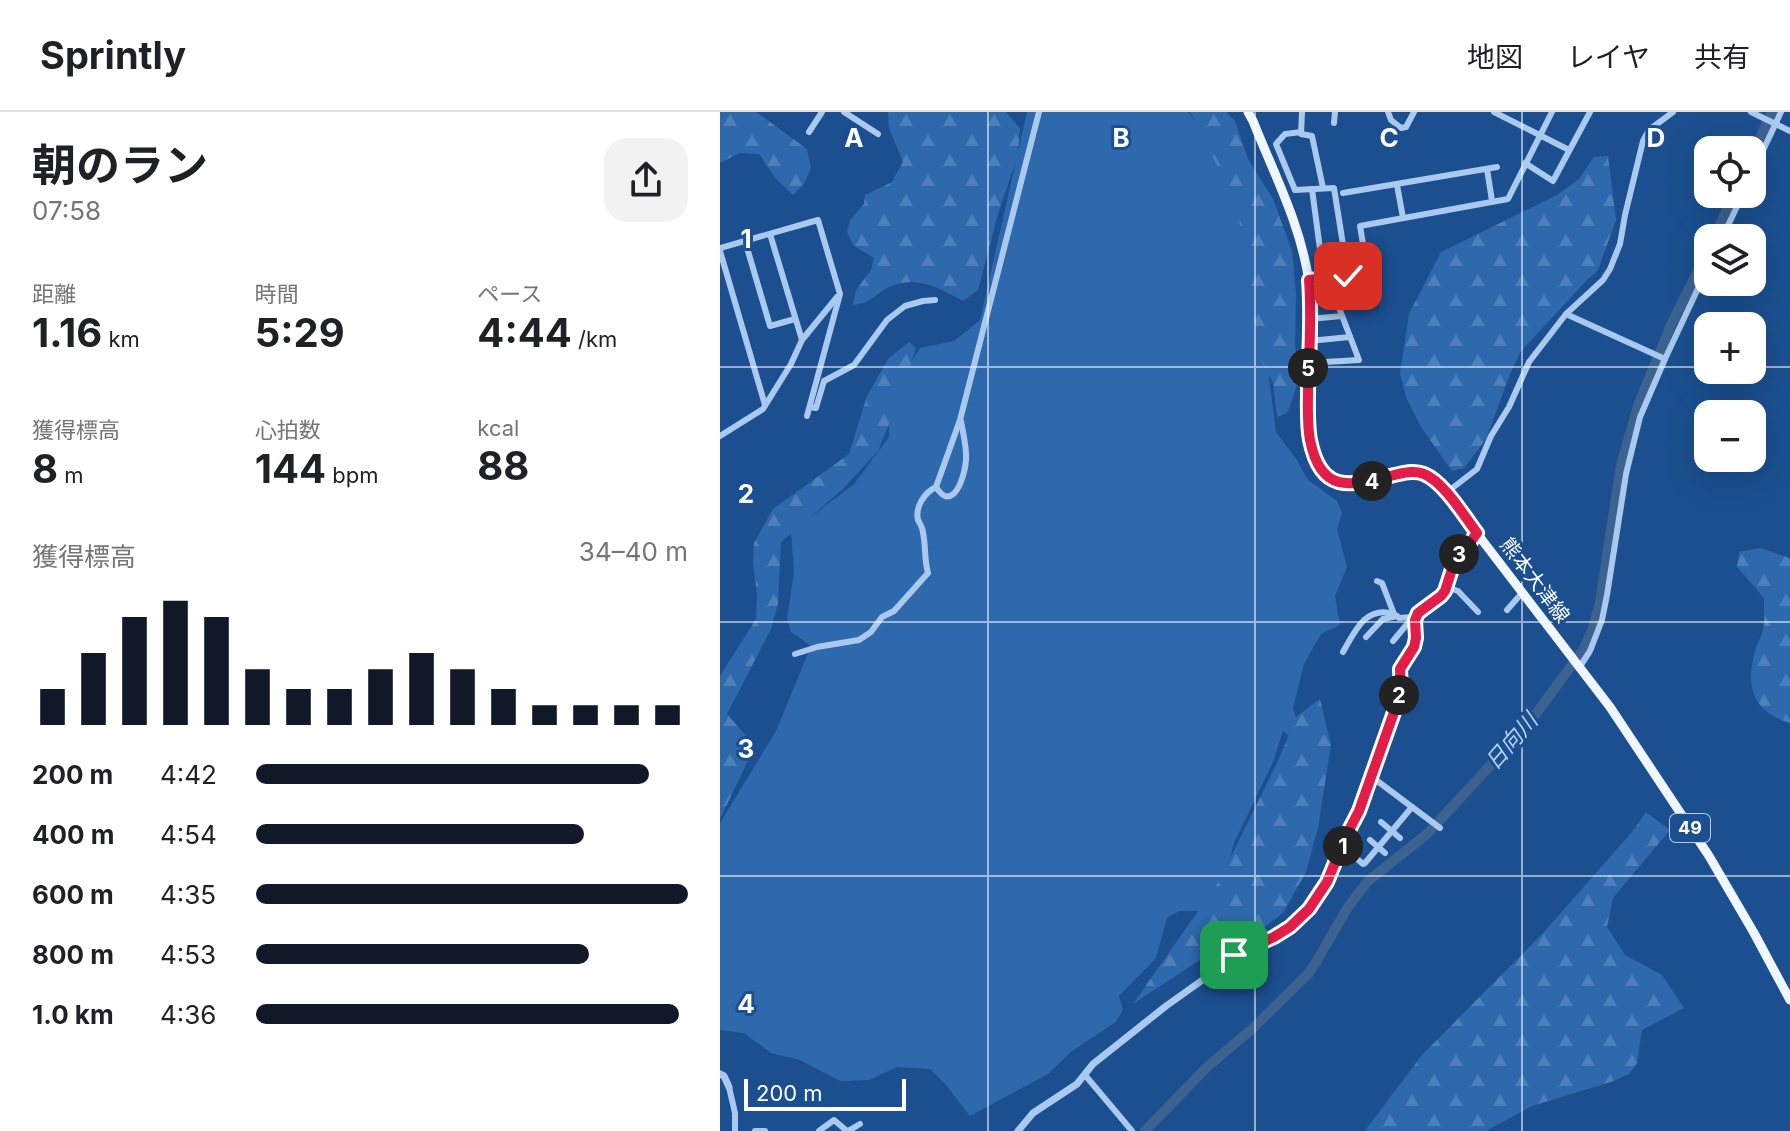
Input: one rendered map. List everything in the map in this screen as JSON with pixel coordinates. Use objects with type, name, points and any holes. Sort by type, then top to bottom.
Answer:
[{"type":"main road","name":"熊本大津線","points":[[1248,112],[1300,236],[1309,280],[1307,424],[1318,467],[1344,484],[1417,472],[1432,479],[1446,493],[1610,707],[1693,831],[1790,1000]]},
{"type":"street","points":[[809,132],[822,112]]},
{"type":"street","points":[[844,112],[878,134]]},
{"type":"street","points":[[795,654],[859,640],[871,632],[882,617],[894,611],[928,573],[917,508],[930,490],[936,487],[960,419],[1039,112]]},
{"type":"street","points":[[1301,132],[1302,112]]},
{"type":"street","points":[[1334,123],[1335,112]]},
{"type":"street","points":[[1388,112],[1391,120],[1401,128],[1406,127],[1414,112]]},
{"type":"street","points":[[1494,112],[1569,150]]},
{"type":"street","points":[[1309,280],[1368,274],[1360,226],[1508,199],[1552,112]]},
{"type":"street","points":[[1525,163],[1553,181],[1590,112]]},
{"type":"street","points":[[1446,493],[1477,469],[1529,362],[1566,314],[1603,280],[1616,258],[1643,141],[1649,130],[1673,112]]},
{"type":"street","points":[[1751,112],[1790,131]]},
{"type":"street","points":[[1766,144],[1781,112]]},
{"type":"street","points":[[1323,188],[1312,136],[1301,132],[1285,134],[1276,144],[1295,190],[1334,188],[1348,276]]},
{"type":"street","points":[[1343,193],[1497,167]]},
{"type":"street","points":[[1487,169],[1492,201]]},
{"type":"street","points":[[1397,185],[1403,218]]},
{"type":"street","points":[[1308,363],[1359,360],[1327,279],[1312,189]]},
{"type":"street","points":[[765,405],[720,250],[818,220],[840,294],[807,416]]},
{"type":"street","points":[[770,234],[802,340]]},
{"type":"street","points":[[745,241],[770,326],[795,319]]},
{"type":"street","points":[[720,436],[758,413],[765,405],[802,340],[840,294]]},
{"type":"street","points":[[1575,663],[1590,651],[1602,620],[1626,474],[1640,417],[1694,296]]},
{"type":"street","points":[[810,407],[816,408],[824,381],[854,365],[887,320],[905,306],[935,300]]},
{"type":"street","points":[[1566,314],[1665,359]]},
{"type":"street","points":[[1309,319],[1342,316]]},
{"type":"street","points":[[1309,341],[1350,337]]},
{"type":"street","points":[[936,487],[947,496],[957,492],[966,465],[960,419]]},
{"type":"street","points":[[1393,641],[1418,613],[1441,596],[1453,566],[1477,533]]},
{"type":"street","points":[[1377,581],[1382,583],[1396,615]]},
{"type":"street","points":[[1446,587],[1458,591],[1478,612]]},
{"type":"street","points":[[1507,610],[1522,593]]},
{"type":"street","points":[[1343,652],[1354,630],[1369,616],[1381,611],[1399,618],[1414,617]]},
{"type":"street","points":[[1366,637],[1383,619],[1396,615]]},
{"type":"street","points":[[1018,1131],[1033,1113],[1071,1089],[1093,1064],[1227,959],[1274,937],[1309,909],[1327,882],[1372,777],[1401,690],[1400,669],[1414,647],[1414,617]]},
{"type":"street","points":[[1372,777],[1440,828]]},
{"type":"street","points":[[1355,857],[1365,863],[1412,807]]},
{"type":"street","points":[[1381,822],[1400,838]]},
{"type":"street","points":[[1370,840],[1385,853]]},
{"type":"street","points":[[720,1074],[729,1087],[736,1131]]},
{"type":"street","points":[[1085,1075],[1132,1131]]},
{"type":"street","points":[[819,1131],[834,1120],[847,1131],[860,1124]]},
{"type":"street","points":[[755,1131],[765,1131]]},
{"type":"green space","points":[[720,112],[756,112],[807,149],[811,168],[804,184],[793,195],[776,179],[759,154],[740,153],[720,163]]},
{"type":"green space","points":[[888,112],[1006,112],[1020,128],[1018,155],[998,214],[978,290],[963,301],[933,286],[913,282],[892,286],[868,301],[853,305],[856,290],[871,270],[874,258],[854,246],[847,232],[850,220],[864,204],[865,195],[892,182],[903,162],[889,128]]},
{"type":"green space","points":[[1027,112],[1188,112],[1212,141],[1248,217],[1276,432],[1308,480],[1337,501],[1342,513],[1337,529],[1347,567],[1335,596],[1340,625],[1321,634],[1304,664],[1293,708],[1301,734],[1294,739],[1283,731],[1273,762],[1234,843],[1220,898],[1203,911],[1179,911],[1167,918],[1156,958],[1119,996],[1123,1010],[1116,1022],[1072,1051],[1048,1074],[970,1116],[930,1069],[897,1067],[869,1080],[840,1081],[800,1060],[771,1053],[744,1033],[720,1030],[720,823],[776,731],[811,646],[791,632],[787,618],[794,572],[791,532],[854,484],[889,437],[889,396],[920,348],[954,341],[980,320]]},
{"type":"green space","points":[[1190,112],[1226,112],[1235,121],[1248,159],[1273,199],[1292,251],[1299,376],[1287,413],[1277,417],[1273,382],[1258,350],[1248,265],[1237,210]]},
{"type":"green space","points":[[1608,156],[1616,220],[1598,270],[1521,351],[1486,439],[1464,468],[1452,471],[1421,427],[1406,397],[1400,374],[1409,314],[1441,252],[1557,195],[1579,179],[1594,157]]},
{"type":"green space","points":[[909,342],[916,348],[878,451],[842,490],[781,542],[778,604],[771,629],[727,714],[749,739],[753,750],[720,819],[720,676],[756,619],[754,543],[773,509],[849,454],[867,396],[888,359]]},
{"type":"green space","points":[[1760,548],[1790,558],[1790,723],[1777,718],[1759,704],[1752,685],[1753,661],[1764,626],[1764,598],[1737,567],[1739,552]]},
{"type":"green space","points":[[1320,699],[1331,745],[1318,828],[1306,872],[1283,913],[1265,927],[1233,938],[1133,1004],[1219,881],[1297,716]]},
{"type":"green space","points":[[1646,812],[1670,830],[1613,898],[1607,927],[1625,955],[1662,975],[1684,1008],[1642,1030],[1637,1063],[1629,1074],[1532,1106],[1486,1131],[1365,1131],[1422,1055],[1543,933]]},
{"type":"waterway","name":"日向川","points":[[1761,136],[1772,112]]},
{"type":"waterway","name":"日向川","points":[[1720,224],[1728,208]]},
{"type":"waterway","name":"日向川","points":[[1145,1131],[1206,1068],[1252,1029],[1309,973],[1348,907],[1368,881],[1426,835],[1527,726],[1583,650],[1600,602],[1621,465],[1638,406],[1670,327],[1694,278]]},
{"type":"route","points":[[1234,955],[1290,927],[1309,909],[1327,882],[1359,811],[1398,701],[1400,669],[1414,647],[1418,613],[1445,591],[1458,556],[1477,533],[1446,493],[1423,474],[1406,472],[1344,484],[1335,481],[1318,467],[1307,424],[1309,280],[1348,276]]}]
